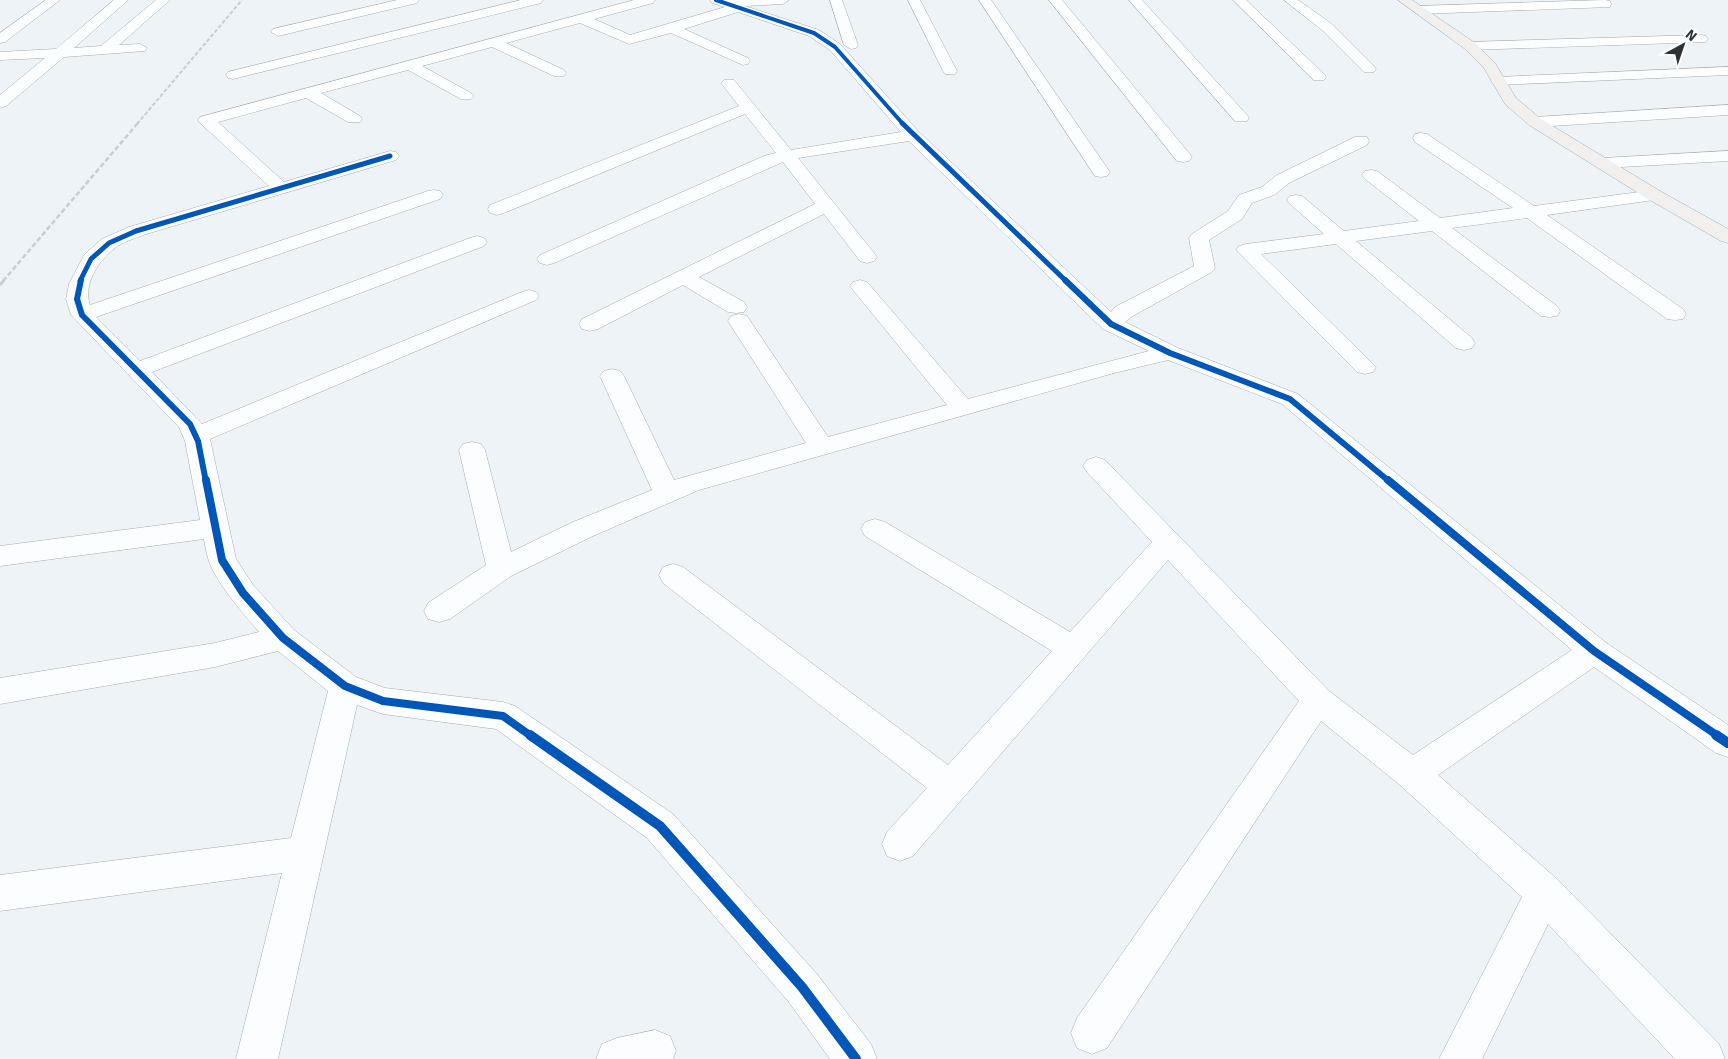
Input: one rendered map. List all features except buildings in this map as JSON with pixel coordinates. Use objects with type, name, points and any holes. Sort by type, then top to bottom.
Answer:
[{"type":"street","points":[[0,39],[54,0]]},
{"type":"street","points":[[0,103],[122,0]]},
{"type":"street","points":[[105,50],[164,0]]},
{"type":"street","points":[[278,32],[413,0]]},
{"type":"street","points":[[233,75],[538,0]]},
{"type":"street","points":[[281,188],[206,120],[649,0]]},
{"type":"street","points":[[581,18],[628,40],[672,28],[726,3],[783,0]]},
{"type":"street","points":[[836,0],[851,45]]},
{"type":"street","points":[[914,0],[950,71]]},
{"type":"street","points":[[985,0],[1101,172]]},
{"type":"street","points":[[1055,0],[1183,157]]},
{"type":"street","points":[[1134,0],[1241,118]]},
{"type":"street","points":[[1239,0],[1319,77]]},
{"type":"street","points":[[1290,0],[1327,28],[1369,68]]},
{"type":"street","points":[[1404,0],[1470,46],[1490,66],[1510,101],[1536,122],[1654,195],[1728,236]]},
{"type":"street","points":[[726,3],[814,33],[834,47],[913,135],[1111,324],[1170,352],[1290,399],[1594,651],[1728,743]]},
{"type":"street","points":[[1419,10],[1606,4]]},
{"type":"street","points":[[672,28],[743,61]]},
{"type":"street","points":[[1470,46],[1701,39]]},
{"type":"street","points":[[494,42],[559,73]]},
{"type":"street","points":[[0,56],[140,48]]},
{"type":"street","points":[[410,65],[466,96]]},
{"type":"street","points":[[1498,81],[1728,71]]},
{"type":"street","points":[[729,83],[866,257]]},
{"type":"street","points":[[308,92],[354,119]]},
{"type":"street","points":[[497,209],[749,107]]},
{"type":"street","points":[[1536,122],[1728,110]]},
{"type":"street","points":[[547,259],[770,160],[913,135]]},
{"type":"street","points":[[1421,138],[1531,212],[1675,314]]},
{"type":"street","points":[[1111,324],[1123,312],[1205,268],[1199,238],[1235,215],[1245,199],[1268,191],[1283,179],[1361,141]]},
{"type":"street","points":[[390,156],[136,231],[109,243],[91,259],[79,284],[78,299],[82,315],[190,424],[198,441],[222,560],[242,593],[283,638],[346,686],[382,701],[503,716],[660,826],[802,987],[856,1059]]},
{"type":"street","points":[[1603,164],[1728,156]]},
{"type":"street","points":[[1371,174],[1549,311]]},
{"type":"street","points":[[82,315],[434,195]]},
{"type":"street","points":[[1365,367],[1246,250],[1654,195]]},
{"type":"street","points":[[1296,200],[1343,238],[1464,343]]},
{"type":"street","points":[[590,324],[826,206]]},
{"type":"street","points":[[136,370],[477,242]]},
{"type":"street","points":[[684,277],[737,314],[822,448]]},
{"type":"street","points":[[860,286],[963,410]]},
{"type":"street","points":[[195,436],[529,296]]},
{"type":"street","points":[[439,611],[501,569],[583,529],[690,484],[1170,352]]},
{"type":"street","points":[[612,376],[667,493]]},
{"type":"street","points":[[472,450],[501,569]]},
{"type":"street","points":[[1096,466],[1318,700],[1412,774],[1544,892],[1704,1059]]},
{"type":"street","points":[[0,556],[215,528]]},
{"type":"street","points":[[876,529],[1072,648]]},
{"type":"street","points":[[900,844],[1168,542]]},
{"type":"street","points":[[673,575],[950,786]]},
{"type":"street","points":[[0,691],[214,655],[283,638]]},
{"type":"street","points":[[1412,774],[1594,651]]},
{"type":"street","points":[[257,1059],[346,686]]},
{"type":"street","points":[[1092,1033],[1318,700]]},
{"type":"street","points":[[0,893],[305,852]]},
{"type":"street","points":[[1460,1059],[1544,892]]},
{"type":"railway","points":[[137,124],[242,0]]},
{"type":"railway","points":[[3,281],[138,123]]},
{"type":"railway","points":[[0,285],[4,280]]},
{"type":"cycle path","points":[[716,0],[814,33],[835,47],[913,135],[1111,324],[1170,353],[1290,399],[1594,651],[1728,743]]},
{"type":"cycle path","points":[[390,156],[136,231],[109,243],[91,259],[79,284],[77,299],[82,315],[190,424],[198,441],[222,560],[243,593],[283,638],[345,686],[383,701],[503,716],[660,826],[802,987],[856,1059]]}]
